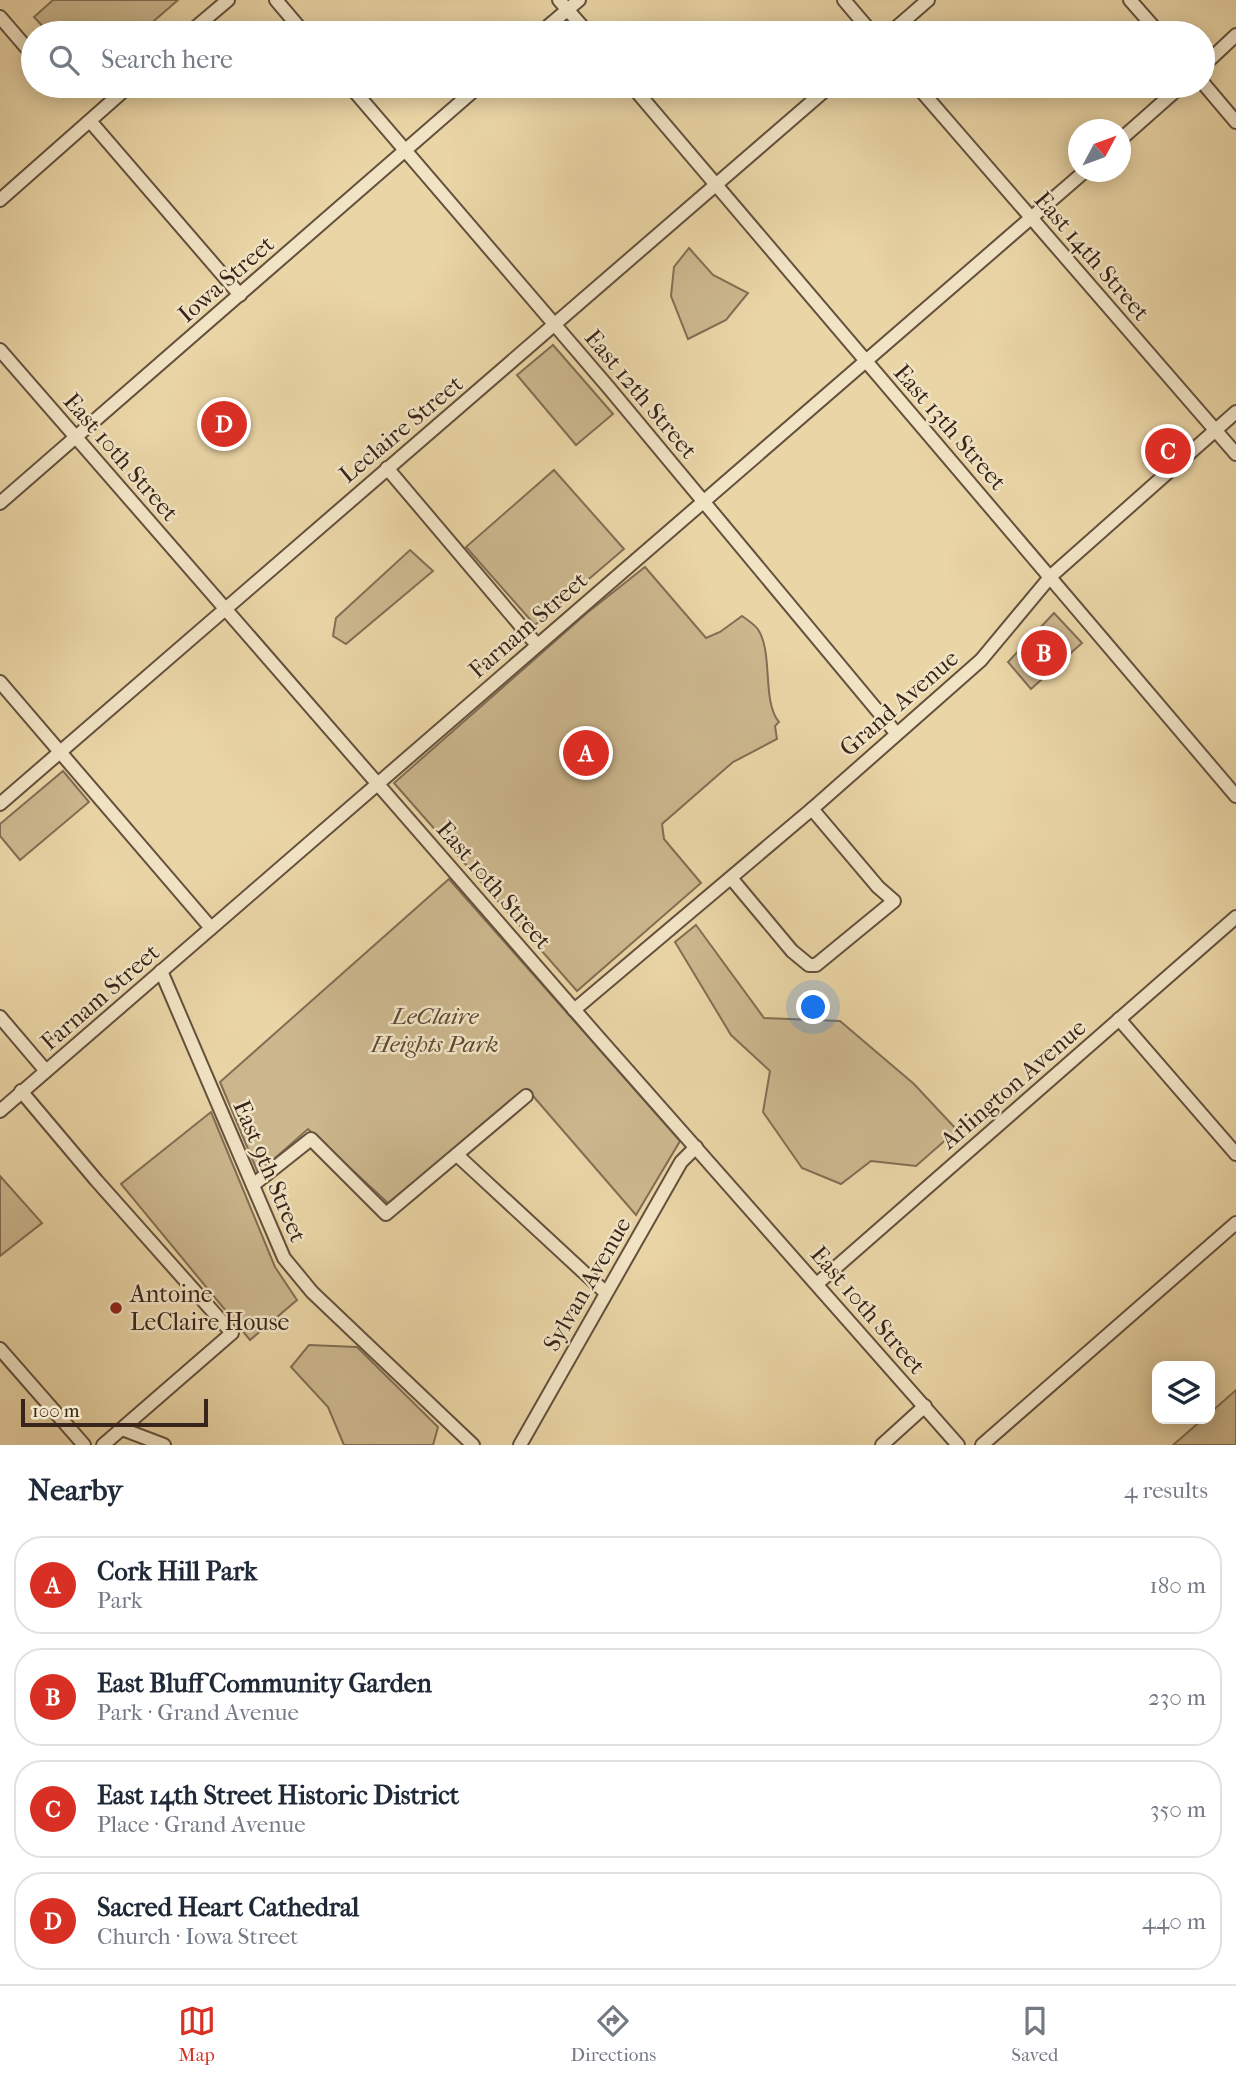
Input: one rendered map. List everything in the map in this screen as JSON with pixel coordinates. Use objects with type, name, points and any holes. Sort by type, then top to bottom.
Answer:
[{"type":"street","points":[[203,21],[228,0]]},
{"type":"street","points":[[276,0],[294,21]]},
{"type":"street","points":[[550,21],[563,5],[579,0]]},
{"type":"street","points":[[844,0],[862,21]]},
{"type":"street","points":[[904,21],[929,0]]},
{"type":"street","points":[[1130,0],[1148,21]]},
{"type":"street","points":[[563,5],[577,21]]},
{"type":"street","points":[[0,17],[21,41]]},
{"type":"street","points":[[1215,55],[1236,35]]},
{"type":"street","points":[[1215,97],[1236,121]]},
{"type":"street","points":[[0,200],[116,98]]},
{"type":"street","name":"East 12th Street","points":[[360,98],[704,500],[896,733]]},
{"type":"street","name":"Iowa Street","points":[[0,503],[465,98]]},
{"type":"street","name":"East 13th Street","points":[[642,98],[1236,796]]},
{"type":"street","name":"Leclaire Street","points":[[0,804],[816,98]]},
{"type":"street","name":"East 14th Street","points":[[927,98],[1236,454]]},
{"type":"street","points":[[1131,131],[1168,98]]},
{"type":"street","points":[[90,121],[240,295]]},
{"type":"street","name":"Farnam Street","points":[[0,1111],[1073,182]]},
{"type":"street","name":"East 10th Street","points":[[0,350],[574,1010],[818,1283],[958,1445]]},
{"type":"street","name":"Grand Avenue","points":[[574,1010],[812,809],[981,660],[1051,576],[1236,412]]},
{"type":"street","points":[[387,468],[537,645]]},
{"type":"street","points":[[0,682],[211,928]]},
{"type":"street","points":[[731,878],[792,951],[809,965],[816,965],[894,901],[878,887],[812,809]]},
{"type":"street","name":"Arlington Avenue","points":[[818,1283],[1236,917]]},
{"type":"street","name":"East 9th Street","points":[[162,971],[284,1258],[312,1292],[473,1445]]},
{"type":"street","points":[[0,1017],[46,1072]]},
{"type":"street","points":[[1119,1019],[1236,1154]]},
{"type":"street","points":[[22,1091],[96,1180],[232,1333],[103,1445]]},
{"type":"street","points":[[253,1185],[311,1139],[386,1214],[526,1096]]},
{"type":"street","name":"Sylvan Avenue","points":[[520,1445],[681,1162],[695,1147]]},
{"type":"street","points":[[457,1155],[605,1292]]},
{"type":"street","points":[[982,1445],[1236,1223]]},
{"type":"street","points":[[0,1349],[84,1445]]},
{"type":"street","points":[[882,1445],[925,1406]]},
{"type":"street","points":[[121,1429],[164,1445]]},
{"type":"green space","points":[[53,0],[178,0],[154,21],[38,21],[34,17]]},
{"type":"green space","points":[[689,248],[713,275],[748,293],[726,320],[688,339],[671,296],[674,267]]},
{"type":"green space","points":[[553,345],[613,414],[576,445],[517,375]]},
{"type":"green space","points":[[554,470],[624,549],[535,625],[466,547]]},
{"type":"green space","points":[[410,550],[433,571],[346,644],[333,636],[336,618]]},
{"type":"green space","points":[[645,567],[706,638],[720,632],[742,616],[758,629],[766,653],[771,703],[779,722],[775,726],[777,739],[733,762],[662,824],[664,839],[701,883],[577,991],[394,783],[587,613]]},
{"type":"green space","points":[[1054,613],[1082,643],[1031,689],[1008,662]]},
{"type":"green space","points":[[63,771],[89,802],[20,860],[0,836],[0,824]]},
{"type":"green space","name":"LeClaire Heights Park","points":[[449,879],[680,1141],[636,1215],[527,1089],[388,1203],[308,1129],[258,1173],[220,1082]]},
{"type":"green space","points":[[696,925],[764,1018],[840,1021],[914,1084],[957,1130],[916,1166],[871,1161],[841,1184],[802,1168],[763,1112],[770,1071],[731,1035],[675,942]]},
{"type":"green space","points":[[211,1112],[275,1267],[297,1300],[250,1340],[121,1184]]},
{"type":"green space","points":[[0,1176],[42,1223],[0,1256]]},
{"type":"green space","points":[[309,1345],[357,1347],[438,1427],[433,1445],[344,1445],[328,1407],[291,1367]]},
{"type":"green space","points":[[1236,1390],[1236,1445],[1173,1445],[1197,1424],[1215,1424],[1215,1409]]},
{"type":"place","name":"Sacred Heart Cathedral","points":[[224,424]]},
{"type":"place","name":"East 14th Street Historic District","points":[[1168,451]]},
{"type":"place","name":"East Bluff Community Garden","points":[[1044,653]]},
{"type":"place","name":"Cork Hill Park","points":[[586,753]]},
{"type":"place","name":"Antoine LeClaire House","points":[[116,1308]]}]
